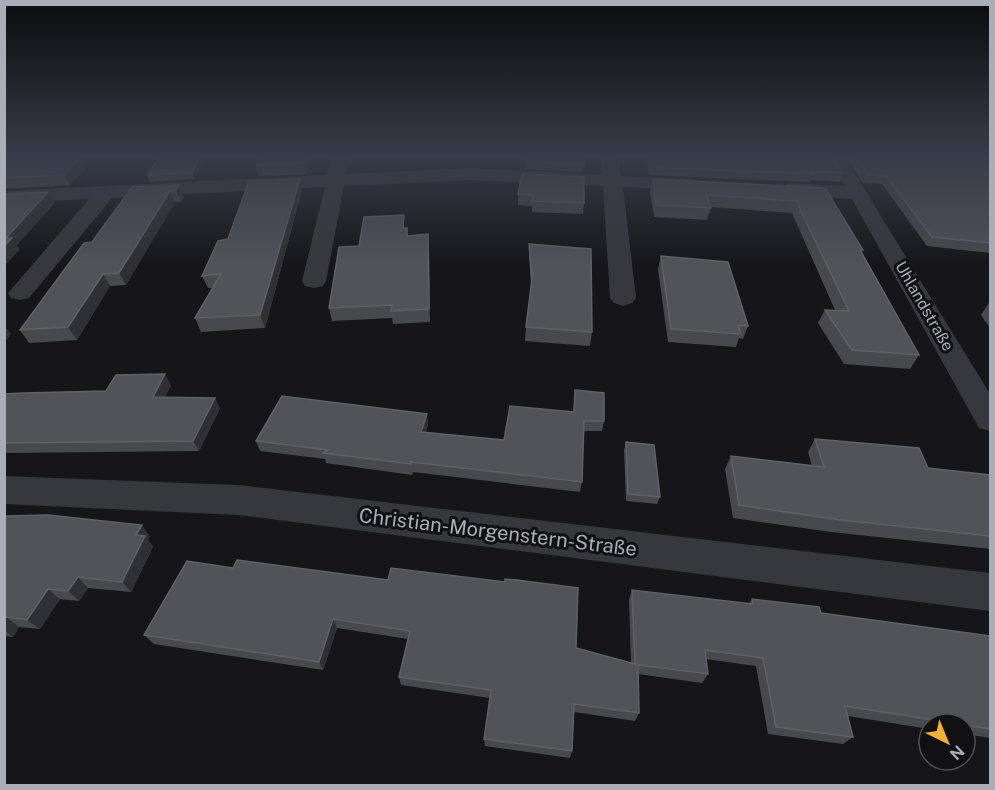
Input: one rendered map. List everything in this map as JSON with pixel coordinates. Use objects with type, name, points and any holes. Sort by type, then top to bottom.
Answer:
[{"type":"street","points":[[4,197],[105,193]]},
{"type":"street","points":[[20,293],[105,193]]},
{"type":"street","points":[[314,281],[333,193]]},
{"type":"street","points":[[614,193],[623,298]]},
{"type":"street","name":"Uhlandstraße","points":[[860,193],[990,420]]},
{"type":"street","name":"Christian-Morgenstern-Straße","points":[[4,490],[238,500],[990,592]]},
{"type":"building","points":[[47,193],[6,238],[12,238],[4,246],[4,194]]},
{"type":"building","points":[[128,193],[169,193],[119,273],[103,274],[68,327],[20,330],[84,243],[92,242]]},
{"type":"building","points":[[245,193],[296,193],[260,315],[195,318],[221,274],[202,276],[218,241],[228,239]]},
{"type":"building","points":[[584,193],[584,203],[532,201],[533,195],[518,194]]},
{"type":"building","points":[[655,193],[828,193],[863,250],[860,250],[919,355],[852,350],[825,310],[849,311],[796,201],[707,195],[711,208],[656,205]]},
{"type":"building","points":[[899,193],[990,193],[990,243],[932,237]]},
{"type":"building","points":[[404,215],[403,228],[407,228],[407,236],[428,234],[429,309],[391,311],[392,305],[329,308],[339,247],[359,246],[364,217]]},
{"type":"building","points":[[529,244],[591,249],[592,332],[526,327],[532,279]]},
{"type":"building","points":[[661,256],[728,262],[748,326],[738,325],[741,334],[671,329]]},
{"type":"building","points":[[165,374],[153,397],[215,398],[193,441],[4,443],[4,394],[106,391],[116,375]]},
{"type":"building","points":[[575,390],[604,393],[604,421],[584,421],[582,482],[323,453],[328,450],[256,441],[282,396],[427,414],[421,432],[504,440],[510,406],[574,412]]},
{"type":"building","points":[[815,439],[919,448],[928,468],[990,475],[990,536],[840,520],[739,505],[731,456],[824,467]]},
{"type":"building","points":[[626,442],[654,445],[660,497],[628,494]]},
{"type":"building","points":[[48,515],[142,525],[136,535],[145,536],[122,582],[78,577],[68,591],[48,589],[27,620],[6,617],[4,619],[4,516]]},
{"type":"building","points":[[237,560],[388,580],[391,568],[578,588],[576,648],[635,664],[632,590],[753,604],[752,599],[819,607],[821,613],[990,636],[990,729],[977,727],[977,712],[917,712],[917,717],[845,706],[853,737],[776,727],[763,658],[705,650],[708,674],[638,665],[639,713],[574,704],[572,751],[484,739],[491,690],[399,677],[410,631],[333,619],[319,662],[144,635],[187,561],[233,568]]}]
